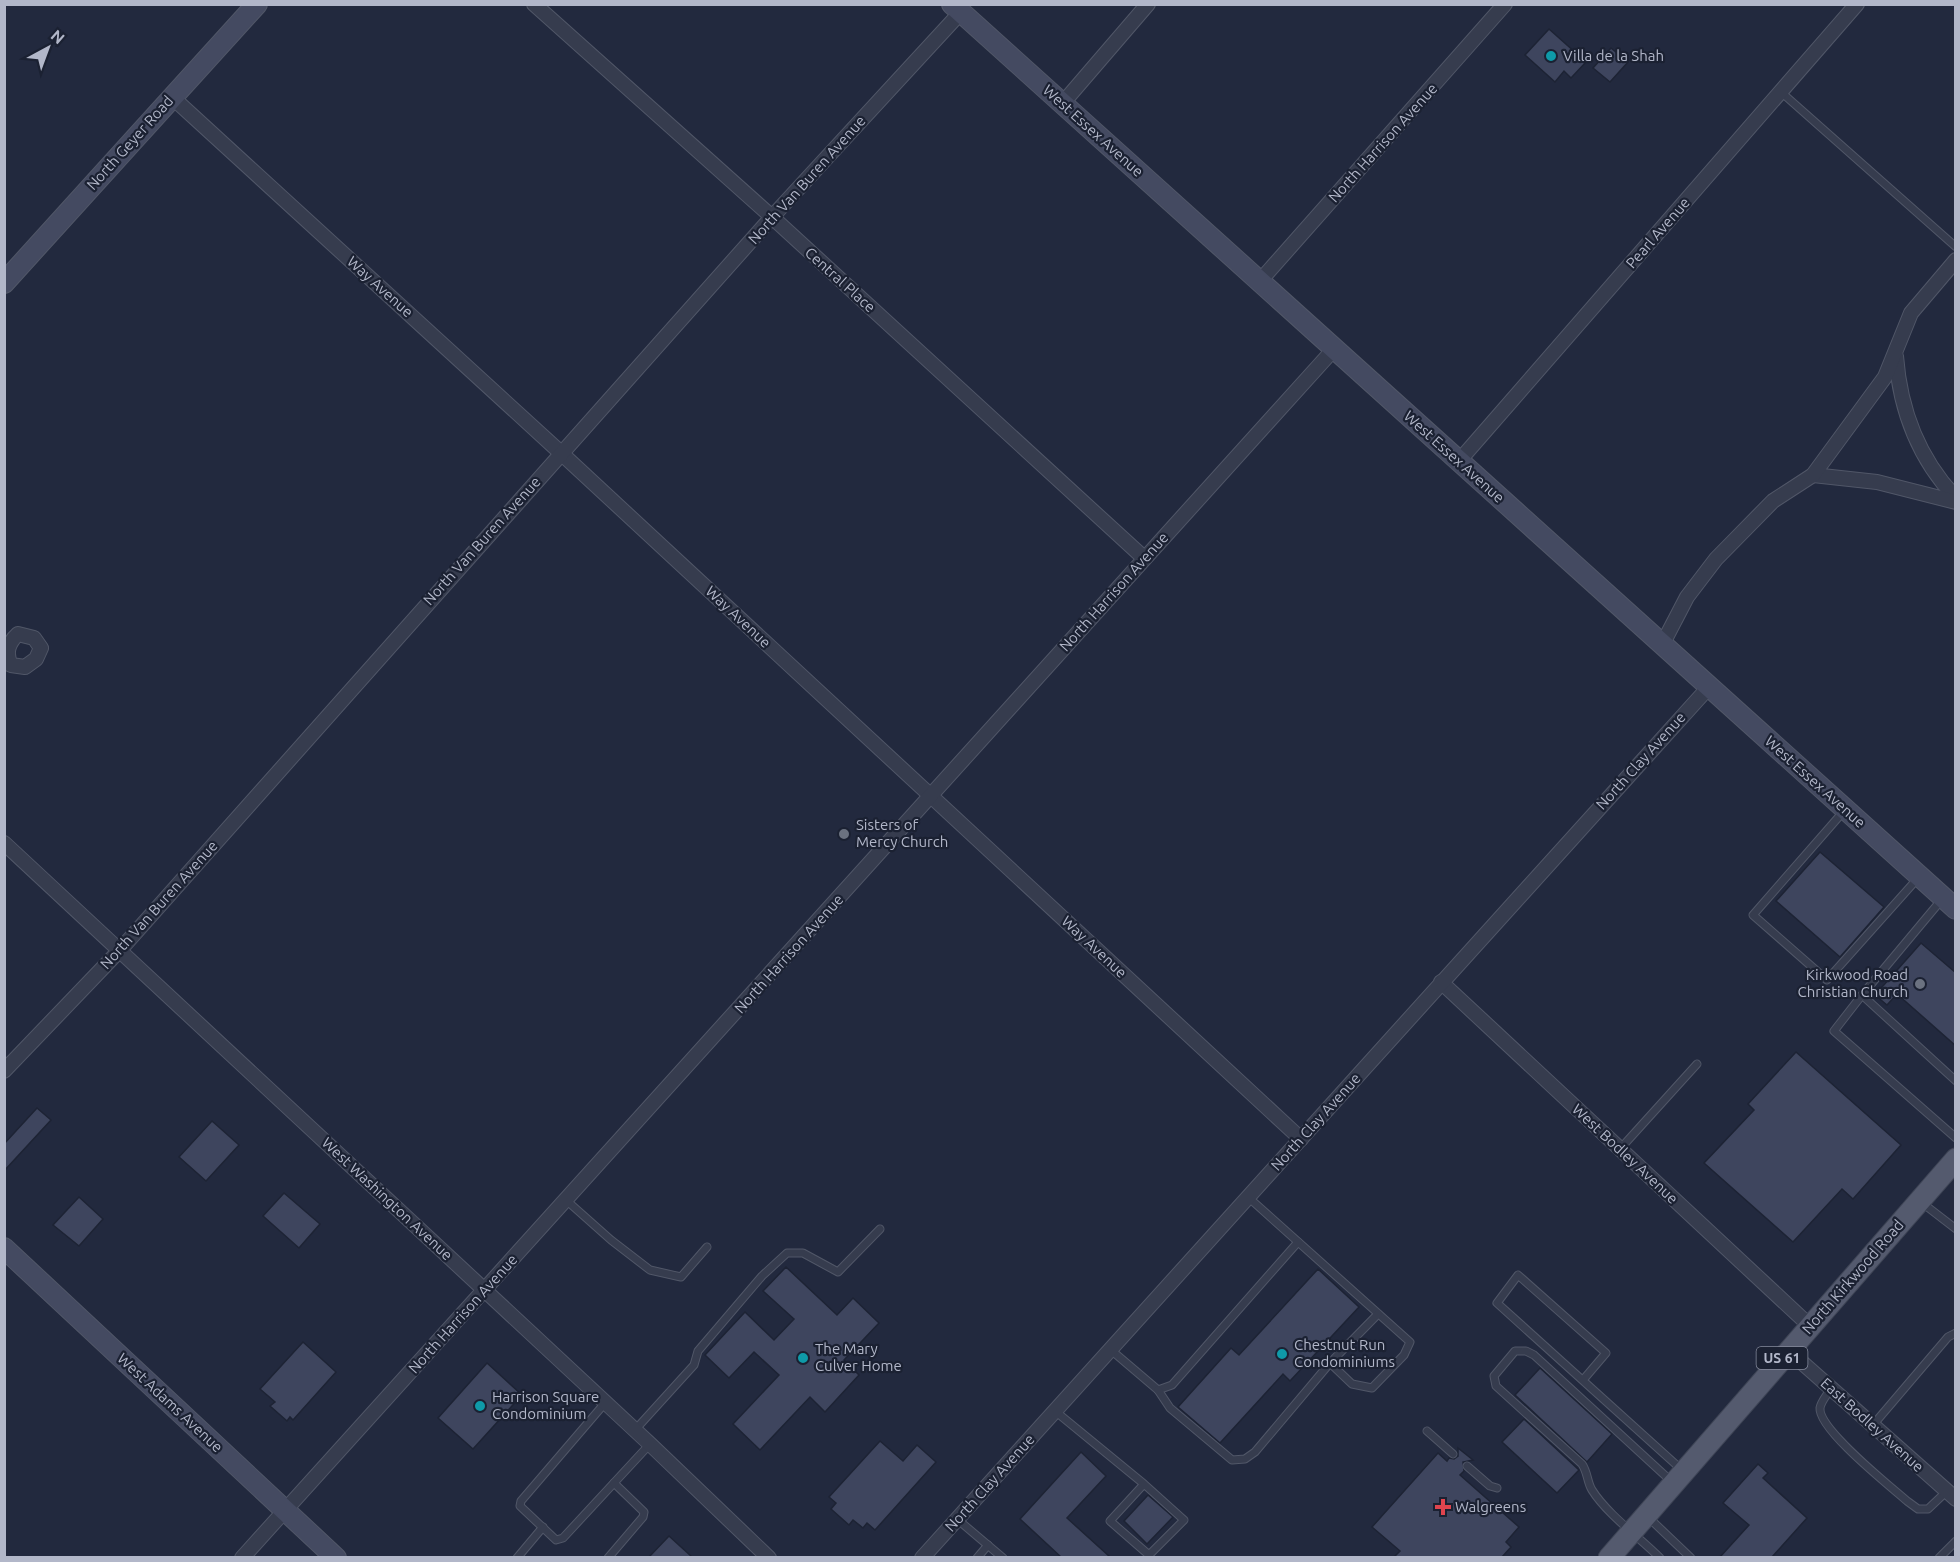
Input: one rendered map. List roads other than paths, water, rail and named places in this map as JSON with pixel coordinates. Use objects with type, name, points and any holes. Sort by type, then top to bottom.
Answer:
[{"type":"main road","name":"North Kirkwood Road","points":[[1609,1557],[1956,1159]]},
{"type":"street","name":"North Geyer Road","points":[[4,283],[257,4]]},
{"type":"street","name":"Central Place","points":[[534,4],[772,217],[1144,558]]},
{"type":"street","points":[[1062,104],[1148,4]]},
{"type":"street","name":"North Harrison Avenue","points":[[1260,281],[1505,4]]},
{"type":"street","name":"Pearl Avenue","points":[[1459,461],[1857,4]]},
{"type":"street","name":"North Van Buren Avenue","points":[[4,1071],[120,950],[956,8]]},
{"type":"street","name":"West Essex Avenue","points":[[956,8],[1949,903]]},
{"type":"street","name":"Way Avenue","points":[[172,97],[561,453],[1301,1139]]},
{"type":"street","points":[[1662,645],[1687,597],[1716,559],[1773,501],[1813,475],[1885,377],[1911,313],[1956,260]]},
{"type":"street","name":"North Harrison Avenue","points":[[242,1557],[1334,349]]},
{"type":"street","points":[[1896,351],[1901,399],[1911,430],[1939,481],[1956,500]]},
{"type":"street","points":[[1813,475],[1877,482],[1956,500]]},
{"type":"street","name":"North Clay Avenue","points":[[922,1557],[1709,687]]},
{"type":"street","name":"West Washington Avenue","points":[[4,843],[769,1557]]},
{"type":"street","name":"West Bodley Avenue","points":[[1441,982],[1810,1326]]},
{"type":"street","name":"West Adams Avenue","points":[[4,1248],[336,1557]]},
{"type":"street","name":"East Bodley Avenue","points":[[1789,1351],[1951,1495]]},
{"type":"lane","points":[[1781,92],[1956,247]]},
{"type":"lane","points":[[1845,809],[1753,915],[1827,980],[1919,876]]},
{"type":"lane","points":[[1949,903],[1862,995],[1834,1030],[1956,1138]]},
{"type":"lane","points":[[1862,995],[1956,1081]]},
{"type":"lane","points":[[1620,1149],[1697,1064]]},
{"type":"lane","points":[[1248,1197],[1410,1342],[1404,1355],[1372,1388],[1352,1384],[1329,1363]]},
{"type":"lane","points":[[566,1200],[611,1240],[650,1270],[681,1277],[707,1247]]},
{"type":"lane","points":[[1919,1201],[1956,1228]]},
{"type":"lane","points":[[635,1430],[693,1365],[698,1351],[762,1276],[787,1253],[802,1253],[838,1272],[880,1229]]},
{"type":"lane","points":[[1158,1390],[1172,1385],[1298,1242]]},
{"type":"lane","points":[[1583,1380],[1606,1353],[1518,1275],[1497,1302],[1583,1380],[1679,1477]]},
{"type":"lane","points":[[1111,1350],[1158,1390],[1170,1408],[1232,1460],[1245,1458],[1255,1452],[1329,1363],[1378,1314]]},
{"type":"lane","points":[[1873,1425],[1948,1337],[1956,1333]]},
{"type":"lane","points":[[1679,1477],[1615,1429],[1534,1355],[1526,1351],[1515,1352],[1494,1377],[1496,1386],[1582,1464],[1589,1475],[1590,1487],[1599,1499],[1639,1522],[1691,1557]]},
{"type":"lane","points":[[1831,1388],[1820,1406],[1821,1416],[1826,1424],[1832,1433],[1907,1502],[1918,1509],[1928,1509],[1951,1495]]},
{"type":"lane","points":[[605,1403],[521,1501],[520,1506],[556,1539],[563,1538],[650,1444]]},
{"type":"lane","points":[[1055,1411],[1144,1484],[1184,1520],[1149,1555],[1110,1521],[1144,1484]]},
{"type":"lane","points":[[1427,1431],[1453,1454]]},
{"type":"lane","points":[[1467,1466],[1490,1486],[1497,1488]]},
{"type":"lane","points":[[608,1557],[643,1517],[644,1512],[614,1483]]},
{"type":"lane","points":[[957,1519],[1003,1557]]},
{"type":"lane","points":[[1639,1522],[1660,1557]]},
{"type":"lane","points":[[517,1557],[543,1527]]},
{"type":"lane","points":[[977,1557],[988,1545]]},
{"type":"lane","points":[[1940,1557],[1954,1546]]},
{"type":"place","name":"Villa de la Shah","points":[[1551,56]]},
{"type":"place","name":"Sisters of Mercy Church","points":[[844,834]]},
{"type":"place","name":"Kirkwood Road Christian Church","points":[[1920,984]]},
{"type":"place","name":"Chestnut Run Condominiums","points":[[1282,1354]]},
{"type":"place","name":"The Mary Culver Home","points":[[803,1358]]},
{"type":"place","name":"Harrison Square Condominium","points":[[480,1406]]},
{"type":"place","name":"Walgreens","points":[[1443,1507]]}]
